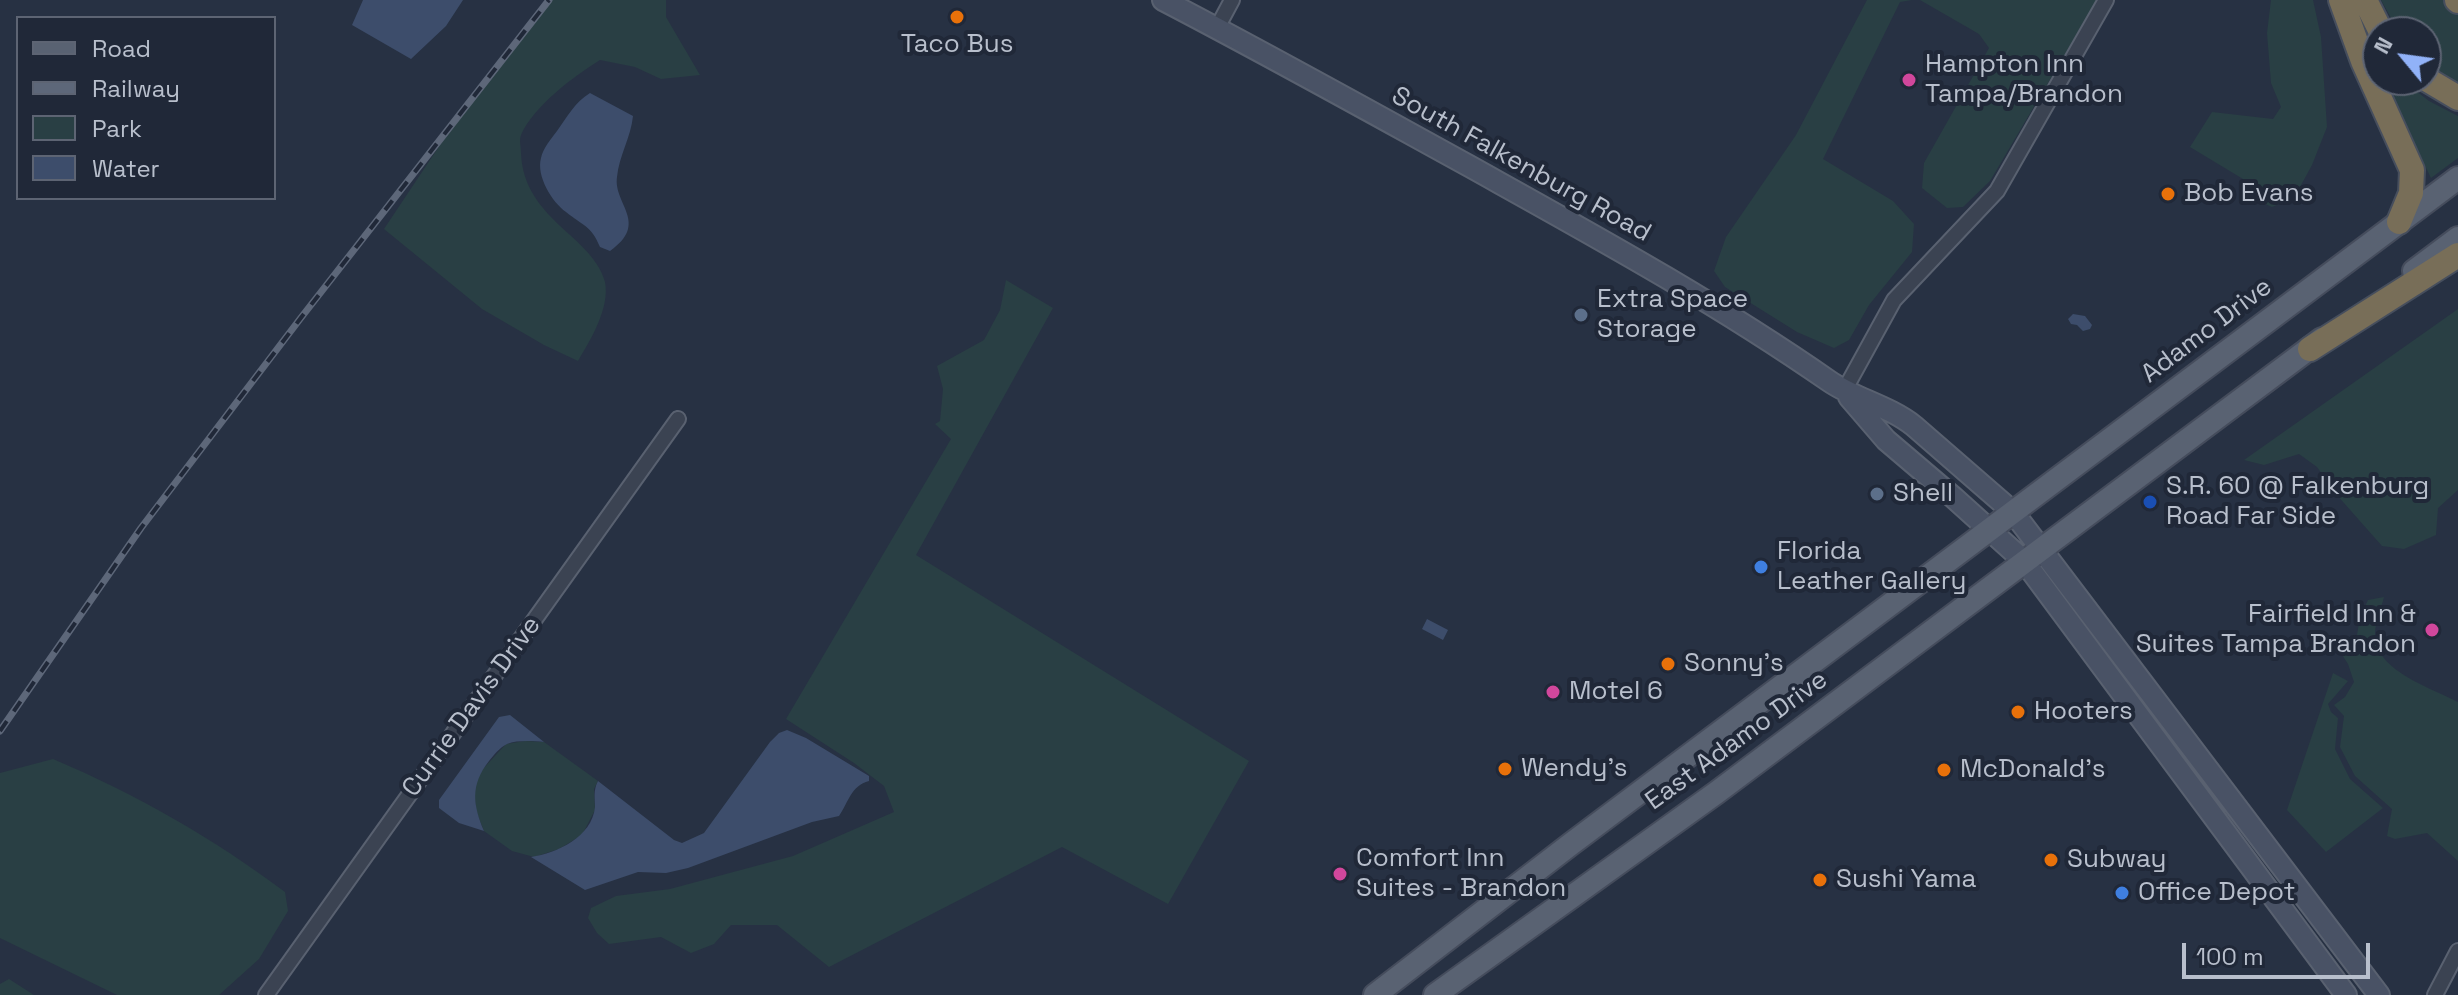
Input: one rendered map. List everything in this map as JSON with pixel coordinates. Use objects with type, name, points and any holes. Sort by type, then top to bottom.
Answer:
[{"type":"highway","points":[[2341,0],[2363,61],[2412,170],[2411,193],[2399,222]]},
{"type":"highway","points":[[2310,349],[2458,255]]},
{"type":"main road","name":"Adamo Drive","points":[[1990,529],[2458,178]]},
{"type":"main road","points":[[2024,561],[2458,238]]},
{"type":"main road","name":"East Adamo Drive","points":[[1375,995],[1990,529]]},
{"type":"main road","name":"East Adamo Drive","points":[[1435,995],[1716,793],[2024,561]]},
{"type":"street","name":"South Falkenburg Road","points":[[1163,0],[1634,257],[1768,338],[1844,391],[1904,418],[2013,512],[2043,548],[2379,995]]},
{"type":"street","points":[[1217,28],[1232,0]]},
{"type":"street","points":[[1844,391],[1894,300],[1997,191],[2106,0]]},
{"type":"street","name":"South Falkenburg Road","points":[[1844,391],[1886,440],[2024,561],[2346,995]]},
{"type":"street","name":"Currie Davis Drive","points":[[266,995],[678,419]]},
{"type":"street","points":[[2220,826],[2241,812]]},
{"type":"street","points":[[2321,961],[2341,944]]},
{"type":"street","points":[[2435,995],[2458,951]]},
{"type":"green space","points":[[551,0],[666,0],[666,17],[700,75],[661,79],[635,67],[600,60],[545,103],[521,135],[522,162],[534,195],[551,217],[590,255],[605,282],[602,313],[578,361],[482,309],[384,229],[458,118]]},
{"type":"green space","points":[[1867,0],[1912,0],[1900,2],[1823,159],[1893,201],[1914,224],[1912,252],[1869,305],[1849,340],[1834,348],[1797,332],[1725,287],[1714,271],[1726,237],[1796,135]]},
{"type":"green space","points":[[1920,0],[2097,0],[1990,181],[1963,207],[1947,208],[1922,188],[1924,163],[1989,48],[1979,34]]},
{"type":"green space","points":[[2271,0],[2313,0],[2321,37],[2327,127],[2312,165],[2294,198],[2272,207],[2256,200],[2243,179],[2190,147],[2212,112],[2273,119],[2281,107],[2271,83],[2267,33]]},
{"type":"green space","points":[[2381,0],[2446,0],[2458,8],[2458,83],[2442,72],[2442,16],[2390,16]]},
{"type":"green space","points":[[2391,96],[2423,96],[2458,116],[2458,158],[2431,178]]},
{"type":"green space","points":[[1006,280],[1053,308],[916,555],[1249,761],[1168,904],[1062,847],[829,967],[777,925],[731,925],[714,944],[691,953],[661,937],[609,944],[597,933],[588,918],[591,908],[616,896],[670,889],[793,856],[894,812],[884,786],[786,719],[951,439],[935,424],[940,421],[943,389],[937,366],[984,340],[1000,310]]},
{"type":"green space","points":[[2458,309],[2458,490],[2438,508],[2436,535],[2404,549],[2382,546],[2336,494],[2317,467],[2299,454],[2264,465],[2244,460]]},
{"type":"green space","points":[[2384,597],[2375,634],[2377,647],[2384,658],[2406,676],[2458,702],[2458,861],[2427,833],[2395,839],[2387,836],[2392,809],[2355,776],[2340,747],[2344,716],[2334,705],[2345,697],[2354,682],[2339,650],[2345,639],[2357,635],[2360,617],[2368,600]]},
{"type":"green space","points":[[2333,673],[2348,681],[2328,704],[2338,718],[2335,749],[2350,779],[2383,808],[2326,852],[2287,810]]},
{"type":"green space","points":[[544,742],[598,781],[594,789],[595,810],[582,835],[559,849],[534,857],[512,851],[484,831],[476,811],[474,786],[482,770],[506,744]]},
{"type":"green space","points":[[53,759],[173,818],[285,892],[288,911],[259,959],[219,995],[117,995],[0,938],[0,773]]},
{"type":"green space","points":[[9,979],[34,995],[0,995],[0,984]]},
{"type":"water","points":[[363,0],[463,0],[446,26],[411,59],[352,25]]},
{"type":"water","points":[[590,93],[633,116],[617,177],[617,187],[629,222],[622,241],[610,251],[600,247],[590,230],[555,202],[541,173],[545,147],[576,105]]},
{"type":"water","points":[[2073,314],[2085,316],[2092,325],[2090,329],[2083,331],[2071,324],[2068,319]]},
{"type":"water","points":[[1427,619],[1448,630],[1443,640],[1422,629]]},
{"type":"water","points":[[510,715],[544,742],[515,742],[499,749],[483,770],[476,787],[477,812],[484,831],[459,823],[439,808],[439,800],[499,717]]},
{"type":"water","points":[[787,730],[869,776],[869,781],[854,790],[839,816],[812,822],[688,868],[666,873],[638,872],[585,890],[531,857],[552,852],[580,835],[592,818],[598,781],[674,840],[682,843],[704,833],[770,742]]},
{"type":"railway","points":[[0,731],[141,528],[549,0]]},
{"type":"place","name":"Taco Bus","points":[[957,17]]},
{"type":"place","name":"Hampton Inn Tampa/Brandon","points":[[1909,80]]},
{"type":"place","name":"Bob Evans","points":[[2168,194]]},
{"type":"place","name":"Extra Space Storage","points":[[1581,315]]},
{"type":"place","name":"Shell","points":[[1877,494]]},
{"type":"place","name":"S.R. 60 @ Falkenburg Road Far Side","points":[[2150,502]]},
{"type":"place","name":"Florida Leather Gallery","points":[[1761,567]]},
{"type":"place","name":"Fairfield Inn & Suites Tampa Brandon","points":[[2432,630]]},
{"type":"place","name":"Sonny's","points":[[1668,664]]},
{"type":"place","name":"Motel 6","points":[[1553,692]]},
{"type":"place","name":"Hooters","points":[[2018,712]]},
{"type":"place","name":"Wendy's","points":[[1505,769]]},
{"type":"place","name":"McDonald's","points":[[1944,770]]},
{"type":"place","name":"Subway","points":[[2051,860]]},
{"type":"place","name":"Comfort Inn Suites - Brandon","points":[[1340,874]]},
{"type":"place","name":"Sushi Yama","points":[[1820,880]]},
{"type":"place","name":"Office Depot","points":[[2122,893]]}]
